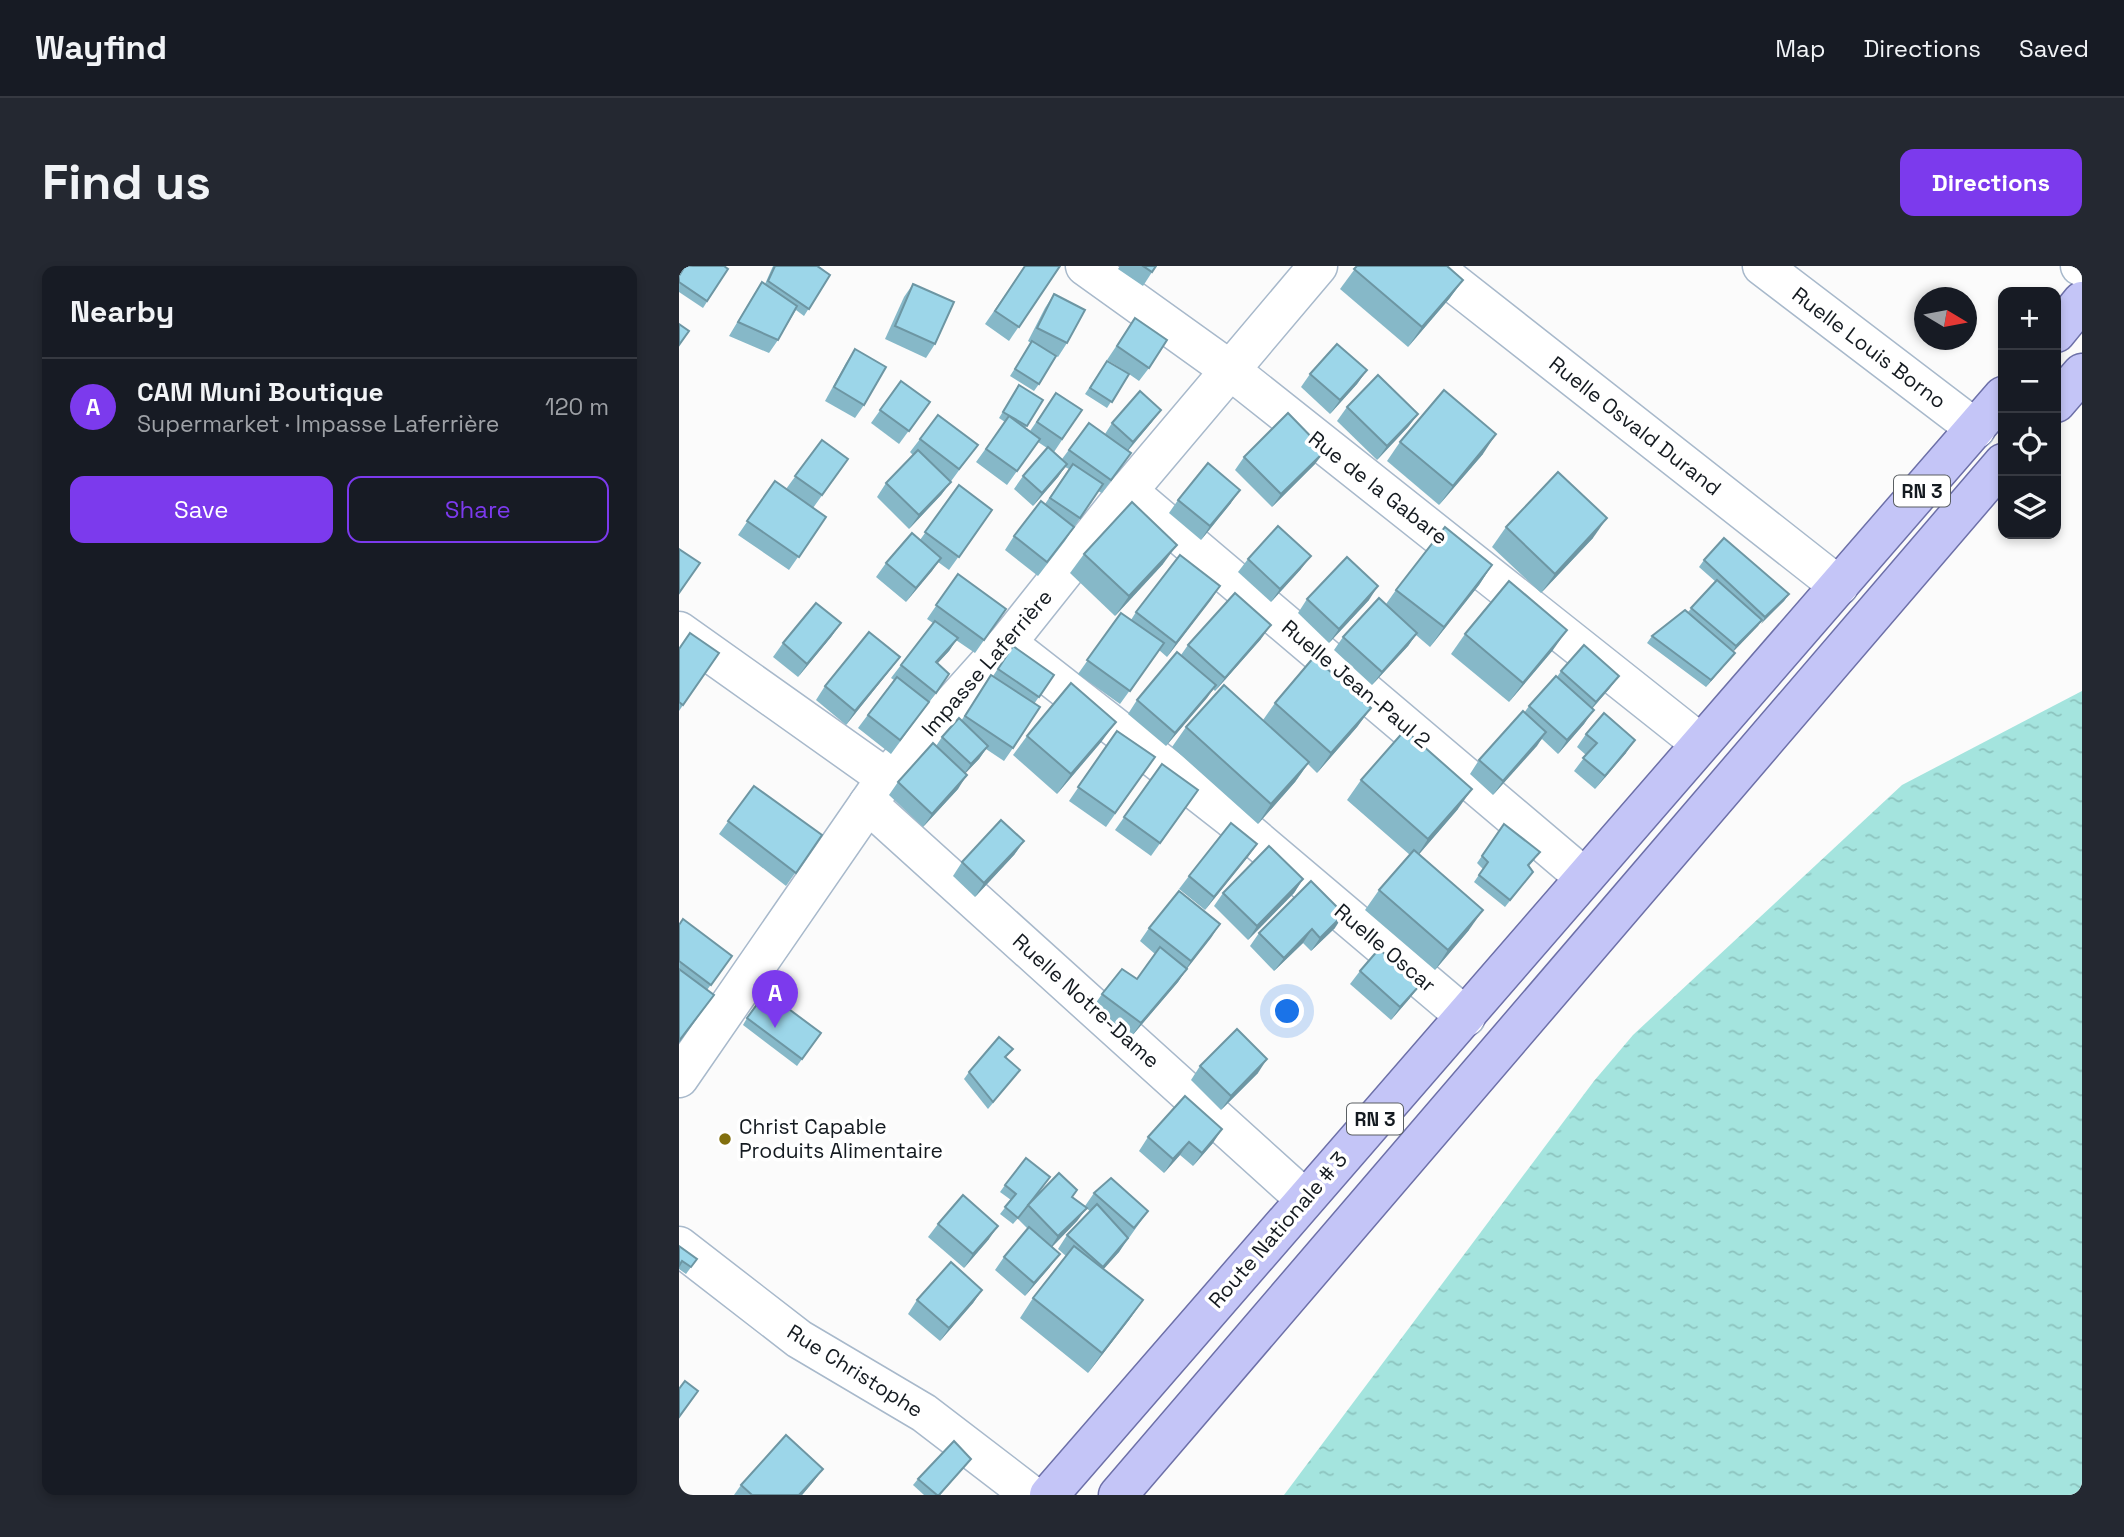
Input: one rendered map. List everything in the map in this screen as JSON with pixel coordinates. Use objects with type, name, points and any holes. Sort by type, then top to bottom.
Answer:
[{"type":"main road","points":[[2061,326],[2082,301]]},
{"type":"main road","points":[[2061,397],[2082,373]]},
{"type":"main road","name":"RN 3","points":[[1700,743],[1998,402]]},
{"type":"main road","name":"RN 3","points":[[1118,1495],[1587,946],[1737,775],[1874,610],[1998,469]]},
{"type":"main road","name":"Route Nationale # 3","points":[[1049,1495],[1304,1198],[1466,1017],[1700,743]]},
{"type":"street","name":"Rue de la Gabare","points":[[1085,266],[1230,370],[1700,743]]},
{"type":"street","name":"Impasse Laferrière","points":[[679,1078],[877,791],[1007,643],[1128,491],[1318,266]]},
{"type":"street","name":"Ruelle Osvald Durand","points":[[1431,266],[1839,586]]},
{"type":"street","name":"Ruelle Louis Borno","points":[[1762,266],[1976,429]]},
{"type":"street","name":"Ruelle Jean-Paul 2","points":[[1128,491],[1584,877]]},
{"type":"street","name":"Ruelle Notre-Dame","points":[[679,631],[877,791],[1304,1198]]},
{"type":"street","name":"Ruelle Oscar","points":[[1007,643],[1231,818],[1466,1017]]},
{"type":"street","name":"Rue Christophe","points":[[679,1246],[799,1339],[924,1413],[1031,1495]]},
{"type":"water","points":[[2082,691],[2082,1495],[1284,1495],[1594,1081],[1633,1035],[1902,785]]},
{"type":"building","points":[[685,266],[724,266],[728,269],[707,301],[679,282],[679,276]]},
{"type":"building","points":[[775,266],[817,266],[830,275],[809,309],[768,281]]},
{"type":"building","points":[[1025,266],[1060,266],[1019,327],[995,311]]},
{"type":"building","points":[[1143,266],[1156,266],[1152,272]]},
{"type":"building","points":[[1357,266],[1447,266],[1463,280],[1422,327],[1354,269]]},
{"type":"building","points":[[762,282],[797,306],[778,340],[738,322]]},
{"type":"building","points":[[913,284],[954,302],[935,344],[895,326]]},
{"type":"building","points":[[1054,294],[1085,310],[1067,343],[1037,328]]},
{"type":"building","points":[[1135,318],[1167,340],[1149,368],[1117,346]]},
{"type":"building","points":[[679,324],[689,331],[679,345]]},
{"type":"building","points":[[1032,341],[1056,356],[1039,384],[1015,369]]},
{"type":"building","points":[[1337,344],[1367,370],[1340,400],[1310,374]]},
{"type":"building","points":[[855,349],[886,367],[864,405],[834,387]]},
{"type":"building","points":[[1107,361],[1129,374],[1112,402],[1090,388]]},
{"type":"building","points":[[1378,375],[1418,414],[1387,446],[1347,407]]},
{"type":"building","points":[[901,381],[930,402],[909,431],[880,410]]},
{"type":"building","points":[[1019,385],[1043,400],[1027,426],[1003,412]]},
{"type":"building","points":[[1444,390],[1496,434],[1453,486],[1400,442]]},
{"type":"building","points":[[1140,391],[1161,410],[1133,442],[1112,423]]},
{"type":"building","points":[[1056,393],[1082,410],[1062,439],[1037,422]]},
{"type":"building","points":[[1288,413],[1325,451],[1281,494],[1244,457]]},
{"type":"building","points":[[938,415],[978,445],[959,469],[920,439]]},
{"type":"building","points":[[1009,416],[1040,439],[1017,471],[986,449]]},
{"type":"building","points":[[1089,423],[1131,453],[1111,480],[1069,450]]},
{"type":"building","points":[[822,440],[848,459],[822,495],[795,476]]},
{"type":"building","points":[[1048,447],[1067,464],[1042,493],[1023,476]]},
{"type":"building","points":[[918,450],[951,482],[919,515],[886,483]]},
{"type":"building","points":[[1208,463],[1240,490],[1210,526],[1178,500]]},
{"type":"building","points":[[1073,464],[1103,484],[1080,518],[1050,498]]},
{"type":"building","points":[[1558,472],[1607,518],[1555,574],[1506,527]]},
{"type":"building","points":[[775,481],[826,517],[799,557],[747,521]]},
{"type":"building","points":[[959,485],[992,510],[959,557],[925,532]]},
{"type":"building","points":[[1041,501],[1074,527],[1047,562],[1014,536]]},
{"type":"building","points":[[1132,502],[1177,545],[1129,596],[1084,554]]},
{"type":"building","points":[[1278,526],[1311,556],[1280,589],[1248,559]]},
{"type":"building","points":[[1445,527],[1492,565],[1444,627],[1396,590]]},
{"type":"building","points":[[912,533],[941,558],[916,588],[886,563]]},
{"type":"building","points":[[1724,538],[1789,594],[1765,617],[1704,560]]},
{"type":"building","points":[[679,549],[700,563],[679,593]]},
{"type":"building","points":[[1180,555],[1220,586],[1176,643],[1136,612]]},
{"type":"building","points":[[1347,557],[1378,586],[1339,629],[1307,599]]},
{"type":"building","points":[[958,574],[1006,609],[984,640],[936,605]]},
{"type":"building","points":[[1717,580],[1762,620],[1736,646],[1691,608]]},
{"type":"building","points":[[1509,581],[1567,630],[1523,683],[1465,634]]},
{"type":"building","points":[[1235,593],[1271,625],[1225,678],[1188,645]]},
{"type":"building","points":[[1379,598],[1417,633],[1382,672],[1343,637]]},
{"type":"building","points":[[816,603],[841,623],[807,664],[783,643]]},
{"type":"building","points":[[1685,610],[1735,653],[1711,680],[1652,636]]},
{"type":"building","points":[[1121,613],[1164,643],[1130,691],[1087,660]]},
{"type":"building","points":[[935,621],[958,638],[936,662],[949,674],[936,693],[901,665]]},
{"type":"building","points":[[869,632],[900,657],[855,711],[825,686]]},
{"type":"building","points":[[690,633],[719,653],[683,705],[679,702],[679,649]]},
{"type":"building","points":[[1584,645],[1619,676],[1596,702],[1561,671]]},
{"type":"building","points":[[1013,646],[1054,675],[1039,697],[998,669]]},
{"type":"building","points":[[1177,652],[1216,685],[1175,733],[1137,700]]},
{"type":"building","points":[[1314,657],[1371,708],[1331,753],[1275,703]]},
{"type":"building","points":[[991,675],[1040,707],[1013,748],[965,716]]},
{"type":"building","points":[[1556,676],[1594,710],[1567,740],[1529,706]]},
{"type":"building","points":[[897,677],[929,702],[900,740],[868,715]]},
{"type":"building","points":[[1071,683],[1116,722],[1071,774],[1027,736]]},
{"type":"building","points":[[1224,685],[1309,762],[1271,804],[1186,727]]},
{"type":"building","points":[[1523,711],[1546,732],[1503,781],[1479,760]]},
{"type":"building","points":[[1604,713],[1635,740],[1605,776],[1583,758],[1597,743],[1586,734]]},
{"type":"building","points":[[959,718],[988,746],[971,764],[942,737]]},
{"type":"building","points":[[1405,730],[1472,789],[1428,839],[1361,780]]},
{"type":"building","points":[[1117,731],[1155,757],[1115,813],[1078,787]]},
{"type":"building","points":[[933,743],[967,775],[932,814],[898,782]]},
{"type":"building","points":[[1162,764],[1198,790],[1160,843],[1124,817]]},
{"type":"building","points":[[754,786],[822,835],[796,873],[728,821]]},
{"type":"building","points":[[1001,820],[1024,841],[984,883],[962,862]]},
{"type":"building","points":[[1231,823],[1257,844],[1214,897],[1189,876]]},
{"type":"building","points":[[1504,824],[1540,852],[1528,865],[1533,872],[1510,900],[1479,875],[1488,862],[1482,856]]},
{"type":"building","points":[[1269,846],[1303,879],[1257,926],[1223,893]]},
{"type":"building","points":[[1414,850],[1483,910],[1448,950],[1379,890]]},
{"type":"building","points":[[1311,881],[1344,914],[1320,938],[1312,929],[1284,958],[1259,933]]},
{"type":"building","points":[[1179,891],[1220,924],[1191,961],[1149,928]]},
{"type":"building","points":[[683,919],[732,956],[711,985],[679,961],[679,925]]},
{"type":"building","points":[[1160,947],[1187,969],[1141,1023],[1102,994],[1122,969],[1137,979]]},
{"type":"building","points":[[1379,949],[1420,985],[1400,1007],[1360,971]]},
{"type":"building","points":[[679,969],[714,995],[679,1041]]},
{"type":"building","points":[[766,992],[821,1033],[802,1059],[747,1018]]},
{"type":"building","points":[[1237,1029],[1267,1059],[1231,1096],[1200,1066]]},
{"type":"building","points":[[999,1037],[1013,1049],[1005,1057],[1020,1070],[993,1102],[969,1072]]},
{"type":"building","points":[[1185,1096],[1222,1129],[1202,1153],[1189,1142],[1173,1159],[1148,1137]]},
{"type":"building","points":[[1026,1158],[1050,1177],[1018,1218],[1005,1207],[1016,1194],[1005,1185]]},
{"type":"building","points":[[1059,1173],[1077,1190],[1072,1197],[1087,1208],[1058,1236],[1028,1205]]},
{"type":"building","points":[[1111,1178],[1148,1211],[1134,1228],[1094,1193]]},
{"type":"building","points":[[963,1195],[998,1226],[973,1254],[938,1224]]},
{"type":"building","points":[[1097,1204],[1128,1238],[1103,1267],[1067,1235]]},
{"type":"building","points":[[1029,1227],[1060,1254],[1034,1283],[1004,1257]]},
{"type":"building","points":[[679,1246],[697,1259],[691,1267],[682,1261],[679,1266]]},
{"type":"building","points":[[1074,1246],[1143,1300],[1102,1353],[1033,1298]]},
{"type":"building","points":[[951,1262],[982,1290],[949,1328],[917,1300]]},
{"type":"building","points":[[685,1381],[698,1391],[679,1417],[679,1389]]},
{"type":"building","points":[[786,1435],[823,1469],[799,1495],[752,1495],[741,1485]]},
{"type":"building","points":[[954,1441],[971,1459],[937,1495],[918,1479]]},
{"type":"place","name":"CAM Muni Boutique","points":[[775,1028]]},
{"type":"place","name":"Christ Capable Produits Alimentaire","points":[[725,1139]]}]
